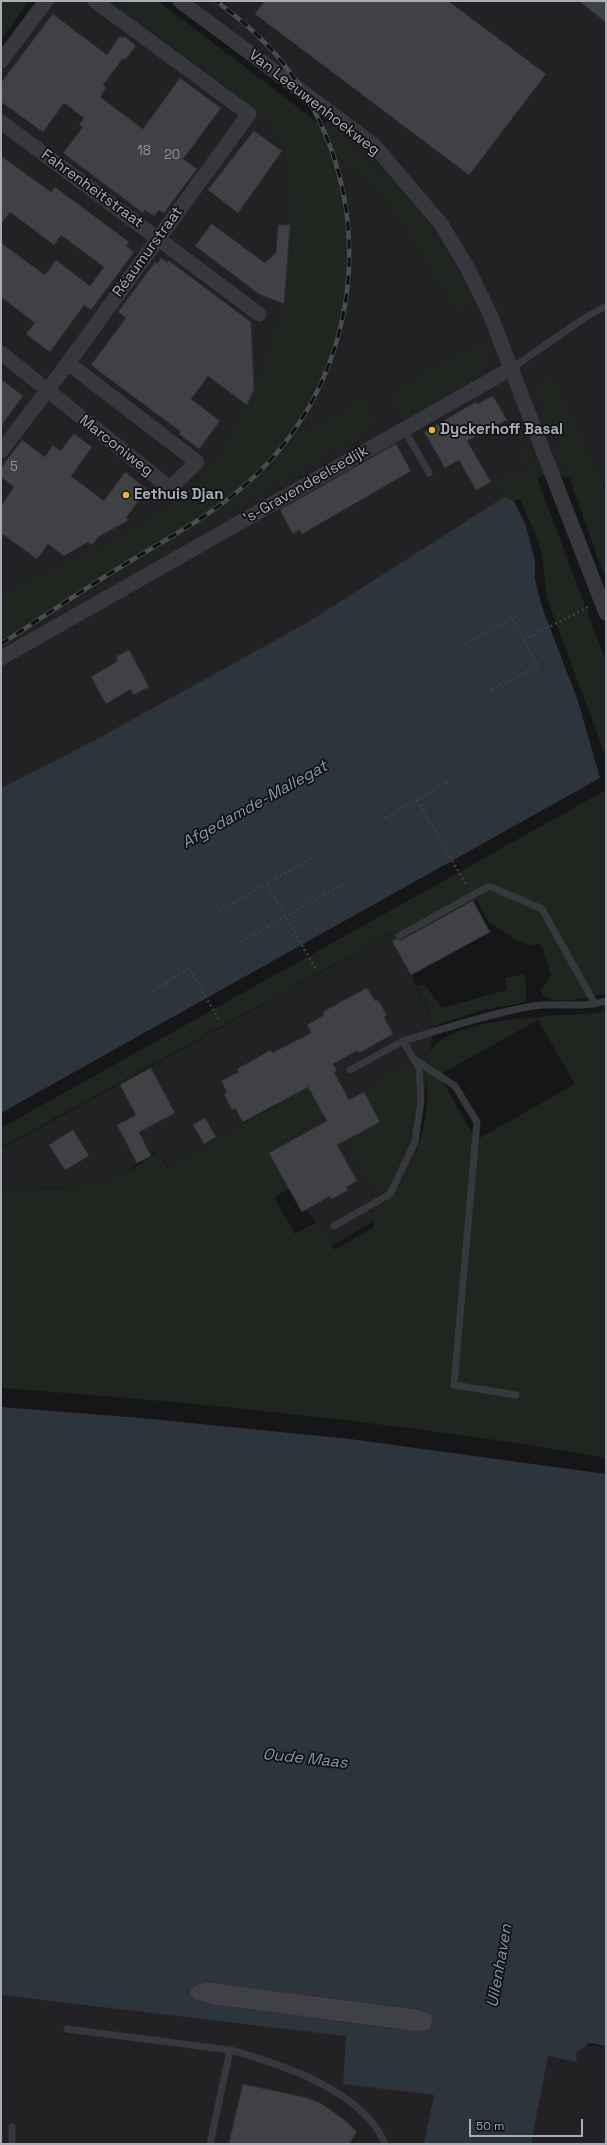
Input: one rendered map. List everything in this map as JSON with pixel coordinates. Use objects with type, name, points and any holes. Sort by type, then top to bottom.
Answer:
[{"type":"street","points":[[4,52],[46,1]]},
{"type":"street","name":"Réaumurstraat","points":[[1,451],[68,363],[249,114],[95,1]]},
{"type":"street","name":"Van Leeuwenhoekweg","points":[[180,1],[374,145],[441,224],[468,269],[489,312],[512,368],[606,614]]},
{"type":"street","name":"Fahrenheitstraat","points":[[1,122],[259,314]]},
{"type":"street","name":"Marconiweg","points":[[1,353],[47,389],[61,403],[170,488],[197,462],[68,363]]},
{"type":"street","name":"'s-Gravendeelsedijk","points":[[1,658],[512,368]]},
{"type":"lane","name":"'s-Gravendeelsedijk","points":[[512,368],[586,317],[606,306]]},
{"type":"lane","points":[[404,429],[429,473]]},
{"type":"lane","points":[[399,936],[489,886],[542,909],[595,1004]]},
{"type":"lane","points":[[350,1070],[403,1041],[480,1018],[535,1006],[595,1004],[606,1001]]},
{"type":"lane","points":[[334,1226],[390,1194],[415,1142],[420,1100],[419,1068],[403,1041]]},
{"type":"lane","points":[[413,1059],[455,1086],[477,1122],[454,1385],[516,1395]]},
{"type":"lane","points":[[67,2029],[230,2050],[272,2063],[335,2092],[362,2111],[381,2135],[385,2144]]},
{"type":"lane","points":[[210,2144],[230,2050]]},
{"type":"lane","points":[[12,2127],[12,2144]]},
{"type":"path","points":[[524,640],[572,615]]},
{"type":"path","points":[[460,647],[512,618],[538,666],[487,692]]},
{"type":"path","points":[[385,818],[449,781]]},
{"type":"path","points":[[417,800],[467,886]]},
{"type":"path","points":[[219,911],[312,858]]},
{"type":"path","points":[[241,942],[345,883]]},
{"type":"path","points":[[267,884],[316,968]]},
{"type":"path","points":[[153,991],[189,968],[219,1020]]},
{"type":"shaded area","points":[[4,1],[29,1],[3,37],[1,35],[1,9]]},
{"type":"shaded area","points":[[43,1],[114,1],[260,103],[291,155],[331,118],[179,1],[606,1],[606,484],[602,486],[547,473],[504,497],[308,622],[95,740],[1,788],[1,57]]},
{"type":"shaded area","points":[[115,1],[158,1],[350,147],[388,180],[415,209],[437,240],[460,279],[470,304],[455,310],[418,246],[389,204],[373,185],[355,169],[336,156],[345,202],[348,234],[349,259],[345,308],[340,332],[324,379],[313,401],[283,446],[364,399],[377,425],[1,641],[1,595],[99,549],[144,524],[181,497],[218,458],[250,402],[264,370],[285,307],[291,252],[292,204],[289,163],[272,126],[259,110]]},
{"type":"shaded area","points":[[485,339],[487,357],[485,365],[480,373],[408,414],[395,410],[391,404],[398,390]]},
{"type":"shaded area","points":[[551,376],[606,492],[606,580],[537,388],[540,380]]},
{"type":"shaded area","points":[[520,449],[530,451],[533,455],[530,459],[606,662],[606,757],[549,604],[541,551],[534,532],[520,499],[514,501],[504,497],[496,482],[508,474],[530,477]]},
{"type":"shaded area","points":[[606,790],[606,993],[574,1000],[557,1000],[543,996],[541,990],[551,975],[541,943],[531,946],[515,939],[488,921],[477,901],[397,944],[391,933],[1,1148],[1,1128]]},
{"type":"shaded area","points":[[392,933],[434,1026],[414,1168],[371,1223],[333,1245],[283,1180],[224,1222],[305,1086],[170,1168],[155,1151],[122,1175],[84,1186],[1,1191],[1,1148]]},
{"type":"shaded area","points":[[524,974],[526,983],[526,1002],[482,1010],[434,1026],[417,986],[424,984],[442,1008],[507,990],[505,978]]},
{"type":"shaded area","points":[[606,1010],[606,1458],[456,1434],[380,1424],[153,1400],[1,1388],[1,1189],[47,1189],[92,1184],[121,1175],[158,1152],[168,1168],[307,1087],[325,1117],[268,1149],[290,1188],[276,1196],[275,1199],[295,1234],[318,1221],[335,1250],[374,1227],[375,1215],[395,1192],[412,1163],[422,1134],[427,1104],[427,1081],[422,1060],[439,1042],[453,1034],[471,1027],[492,1023],[514,1019],[597,1013]],"holes":[[[538,1020],[575,1084],[476,1140],[439,1075]]]},
{"type":"shaded area","points":[[405,1065],[411,1068],[413,1082],[413,1108],[410,1132],[403,1156],[391,1180],[384,1190],[376,1194],[344,1140],[381,1119],[365,1090]]},
{"type":"shaded area","points":[[1,1994],[606,2047],[606,2144],[1,2144]]},
{"type":"water","name":"Afgedamde-Mallegat","points":[[504,497],[514,501],[526,526],[535,561],[535,580],[542,607],[578,701],[600,778],[1,1113],[1,788],[95,740],[308,622]]},
{"type":"water","points":[[1,1407],[141,1418],[350,1439],[606,1474],[606,2046],[589,2043],[576,2053],[577,2062],[548,2056],[531,2144],[424,2144],[434,2095],[343,2084],[346,2036],[1,1995]]},
{"type":"building","points":[[265,1],[448,1],[546,74],[469,175],[255,14]]},
{"type":"building","points":[[579,1],[606,1],[606,22]]},
{"type":"building","points":[[53,14],[107,55],[120,36],[123,38],[124,36],[136,46],[125,60],[123,58],[103,85],[106,88],[100,97],[143,129],[180,78],[221,108],[183,159],[197,169],[164,213],[159,210],[154,216],[145,210],[143,213],[63,153],[83,127],[79,125],[84,118],[64,103],[43,132],[1,102],[1,83]]},
{"type":"building","points":[[254,131],[282,151],[238,213],[208,190]]},
{"type":"building","points":[[1,156],[51,192],[55,187],[129,242],[126,246],[134,252],[91,310],[84,305],[50,352],[26,334],[35,323],[1,297],[1,243],[45,275],[56,260],[90,286],[104,267],[61,235],[54,245],[10,212],[1,224]]},
{"type":"building","points":[[212,224],[265,263],[276,253],[278,225],[290,225],[284,304],[259,294],[195,246]]},
{"type":"building","points":[[161,258],[167,263],[168,260],[251,322],[254,389],[247,405],[208,376],[191,399],[220,421],[199,449],[179,434],[181,432],[91,365],[126,318],[118,312],[155,262],[157,264]]},
{"type":"building","points":[[1,379],[23,396],[1,426]]},
{"type":"building","points":[[493,396],[507,420],[467,441],[491,482],[476,490],[459,460],[445,468],[424,432],[476,402],[477,404]]},
{"type":"building","points":[[74,434],[92,447],[71,476],[104,501],[125,472],[147,489],[126,518],[129,520],[98,537],[92,545],[88,542],[64,556],[48,544],[37,559],[1,533],[1,506],[14,487],[1,477],[1,468],[22,440],[45,457],[53,445],[60,451]]},
{"type":"building","points":[[396,444],[411,471],[302,534],[300,530],[293,534],[280,510]]},
{"type":"building","points":[[129,650],[149,687],[133,695],[131,689],[106,704],[91,677],[118,661],[116,657]]},
{"type":"building","points":[[473,901],[490,932],[411,975],[392,941],[395,939],[401,940]]},
{"type":"building","points":[[367,988],[375,1001],[378,1000],[387,1015],[384,1017],[393,1034],[359,1053],[358,1050],[333,1064],[337,1071],[334,1072],[349,1100],[364,1092],[380,1122],[337,1145],[357,1181],[346,1187],[348,1190],[332,1199],[330,1196],[302,1212],[269,1153],[327,1121],[308,1087],[243,1122],[235,1108],[232,1110],[224,1094],[227,1092],[221,1081],[239,1072],[237,1069],[271,1050],[272,1053],[311,1033],[307,1025],[324,1015],[323,1012]]},
{"type":"building","points":[[151,1068],[175,1113],[139,1132],[151,1156],[137,1163],[117,1125],[136,1115],[120,1085]]},
{"type":"building","points":[[205,1118],[216,1137],[204,1144],[193,1125]]},
{"type":"building","points":[[73,1130],[89,1156],[65,1170],[49,1145]]},
{"type":"building","points":[[207,1982],[416,2009],[433,2015],[431,2029],[419,2032],[215,2005],[197,2001],[190,1995],[190,1989],[198,1984]]},
{"type":"building","points":[[243,2084],[308,2098],[322,2104],[346,2121],[357,2132],[349,2144],[229,2144]]},
{"type":"railway","points":[[1,644],[95,583],[178,533],[227,500],[257,474],[294,430],[322,381],[340,328],[349,273],[347,217],[336,163],[314,110],[282,62],[251,29],[216,1]]},
{"type":"place","name":"Dyckerhoff Basal","points":[[432,430]]},
{"type":"place","name":"Eethuis Djan","points":[[126,495]]},
{"type":"water label","name":"Oude Maas","points":[[305,1759]]},
{"type":"water label","name":"Uilenhaven","points":[[500,1966]]}]
